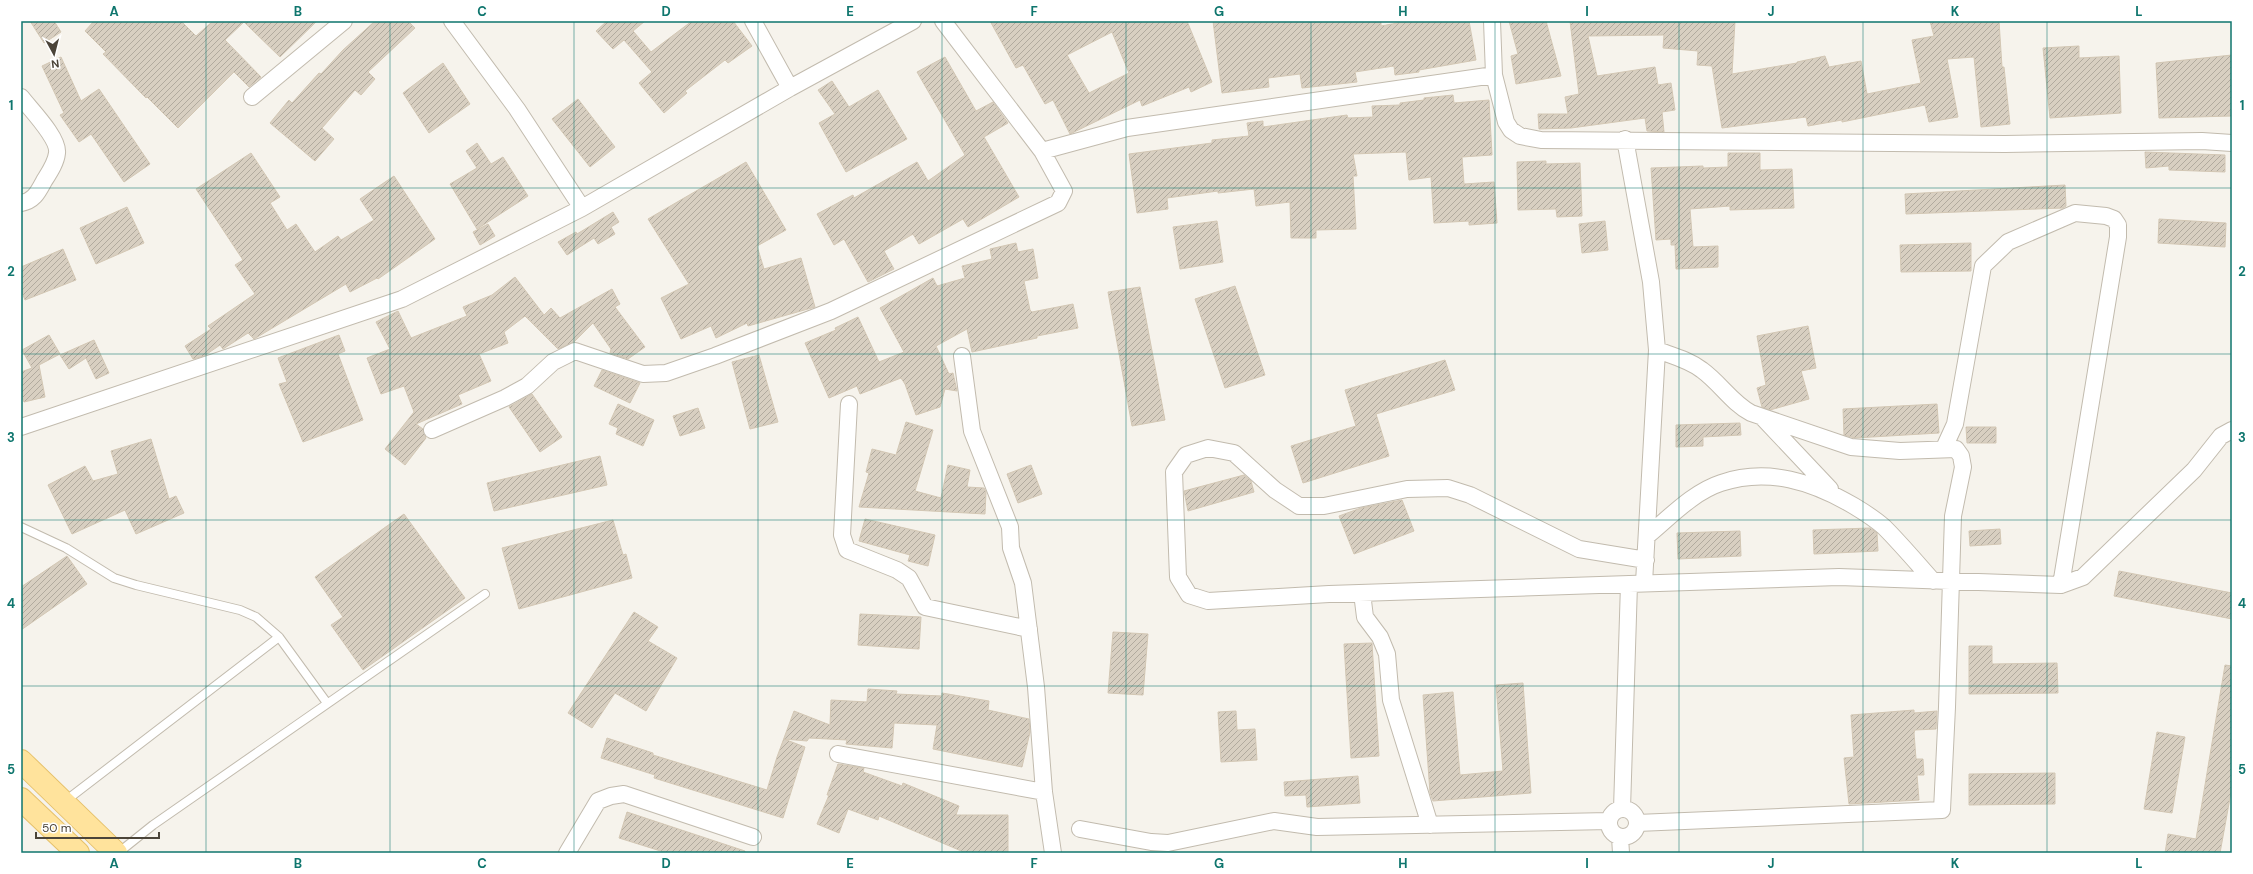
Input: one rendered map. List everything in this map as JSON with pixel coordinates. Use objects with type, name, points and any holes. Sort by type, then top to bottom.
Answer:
[{"type":"main road","points":[[21,761],[117,853]]},
{"type":"main road","points":[[21,799],[78,853]]},
{"type":"street","points":[[252,97],[344,21]]},
{"type":"street","points":[[452,21],[517,109],[582,208]]},
{"type":"street","points":[[753,21],[790,88]]},
{"type":"street","points":[[21,427],[402,299],[582,208],[790,88],[913,21]]},
{"type":"street","points":[[432,430],[511,395],[527,386],[553,362],[576,351],[643,374],[666,373],[715,356],[831,311],[1058,203],[1063,196],[1064,191],[1042,151],[944,21]]},
{"type":"street","points":[[1492,21],[1494,75],[1506,122],[1510,130],[1520,136],[1541,140],[1625,139],[2005,144],[2202,141],[2232,143]]},
{"type":"street","points":[[1042,151],[1127,128],[1494,75]]},
{"type":"street","points":[[21,97],[55,141],[58,152],[55,162],[36,195],[30,201],[21,203]]},
{"type":"street","points":[[1622,809],[1636,584],[1646,560],[1657,350],[1651,282],[1625,139]]},
{"type":"street","points":[[1944,448],[1955,424],[1983,266],[2008,242],[2075,213],[2106,216],[2114,219],[2118,225],[2118,237],[2061,585]]},
{"type":"street","points":[[1637,823],[1942,810],[1952,582],[1953,516],[1963,467],[1961,456],[1956,449],[1944,448],[1900,451],[1851,447],[1763,417],[1741,408],[1703,370],[1694,364],[1657,350]]},
{"type":"street","points":[[962,356],[972,431],[1010,527],[1011,548],[1023,583],[1036,687],[1044,792],[1053,853]]},
{"type":"street","points":[[849,404],[842,535],[847,550],[897,570],[909,578],[925,607],[1029,629]]},
{"type":"street","points":[[1763,417],[1837,496]]},
{"type":"street","points":[[1646,560],[1579,548],[1470,495],[1448,488],[1407,488],[1324,506],[1299,506],[1275,490],[1234,453],[1208,448],[1186,456],[1174,472],[1178,577],[1189,595],[1208,601],[1362,593],[1839,577],[2061,585],[2083,577],[2194,470],[2221,436],[2232,430]]},
{"type":"street","points":[[1647,536],[1703,492],[1721,483],[1754,476],[1776,476],[1810,484],[1837,496],[1883,526],[1933,581]]},
{"type":"street","points":[[1362,593],[1365,617],[1380,637],[1388,654],[1391,700],[1430,825]]},
{"type":"street","points":[[838,754],[1044,792]]},
{"type":"street","points":[[567,853],[598,801],[611,796],[624,794],[753,837]]},
{"type":"street","points":[[1622,809],[1632,813],[1637,823]]},
{"type":"street","points":[[1622,809],[1611,815],[1609,821],[1610,828],[1614,834],[1620,837],[1632,834],[1637,823]]},
{"type":"street","points":[[1080,829],[1151,842],[1168,843],[1274,821],[1317,827],[1609,821]]},
{"type":"street","points":[[1620,837],[1621,853]]},
{"type":"lane","points":[[21,527],[66,548],[114,578],[136,585],[240,610],[256,617],[279,637],[327,703]]},
{"type":"lane","points":[[117,853],[153,825],[485,594]]},
{"type":"lane","points":[[64,802],[279,637]]},
{"type":"building","points":[[30,21],[54,21],[61,32],[44,43]]},
{"type":"building","points":[[94,21],[181,21],[196,36],[213,21],[317,21],[280,57],[244,22],[225,40],[261,77],[249,87],[234,72],[178,128],[103,54],[106,52],[85,31]]},
{"type":"building","points":[[375,21],[408,21],[415,28],[368,72],[375,79],[361,95],[355,90],[322,128],[334,139],[315,161],[270,123],[289,100],[292,103],[319,73],[321,74],[343,50]]},
{"type":"building","points":[[607,21],[645,21],[633,31],[651,52],[692,21],[733,21],[752,46],[728,63],[725,60],[685,91],[687,93],[664,113],[639,83],[652,72],[624,40],[613,49],[596,31]]},
{"type":"building","points":[[990,21],[1187,21],[1212,82],[1191,92],[1189,87],[1142,106],[1140,100],[1070,134],[1053,100],[1045,104],[1023,65],[1016,68]],"holes":[[[1112,32],[1129,73],[1089,93],[1067,55]]]},
{"type":"building","points":[[1213,21],[1381,21],[1381,26],[1408,21],[1469,21],[1476,60],[1419,70],[1419,72],[1395,75],[1394,66],[1355,72],[1357,82],[1302,88],[1300,74],[1268,78],[1269,87],[1222,93]]},
{"type":"building","points":[[1509,21],[1546,21],[1561,76],[1516,84],[1511,56],[1518,54]]},
{"type":"building","points":[[1570,21],[1735,21],[1732,74],[1797,63],[1825,56],[1829,67],[1861,61],[1867,94],[1921,83],[1912,40],[1934,36],[1930,21],[1999,21],[2002,67],[2004,67],[2010,124],[1981,127],[1974,57],[1947,59],[1958,117],[1929,122],[1925,105],[1842,122],[1842,120],[1808,126],[1806,117],[1722,128],[1712,66],[1697,65],[1698,51],[1663,48],[1664,35],[1588,36],[1597,76],[1655,67],[1658,85],[1671,83],[1675,110],[1662,112],[1664,132],[1647,131],[1645,118],[1571,128],[1539,129],[1538,114],[1568,114],[1565,97],[1579,94]]},
{"type":"building","points":[[2079,46],[2079,58],[2119,56],[2121,113],[2050,118],[2043,48]]},
{"type":"building","points":[[2232,55],[2232,116],[2159,118],[2156,63]]},
{"type":"building","points":[[61,57],[81,101],[99,89],[150,164],[124,182],[91,134],[79,142],[60,115],[64,113],[42,66]]},
{"type":"building","points":[[945,57],[976,111],[993,102],[1008,123],[984,137],[1019,197],[968,227],[963,219],[919,244],[913,234],[884,251],[894,269],[868,282],[844,239],[834,245],[817,214],[853,195],[854,198],[917,162],[928,181],[965,155],[917,72]]},
{"type":"building","points":[[443,63],[470,104],[429,133],[403,93]]},
{"type":"building","points":[[832,81],[849,107],[878,90],[907,139],[846,172],[819,123],[835,114],[818,90]]},
{"type":"building","points":[[1453,95],[1454,103],[1489,100],[1492,155],[1462,157],[1464,184],[1494,182],[1497,223],[1469,225],[1469,221],[1434,223],[1431,177],[1409,180],[1406,152],[1353,154],[1357,176],[1353,176],[1356,229],[1316,230],[1316,238],[1291,238],[1290,202],[1256,206],[1254,189],[1218,193],[1218,191],[1167,198],[1168,209],[1137,213],[1129,154],[1212,143],[1212,140],[1249,136],[1247,123],[1263,121],[1263,127],[1347,115],[1348,118],[1373,117],[1372,106],[1400,105],[1400,103],[1424,100],[1424,98]]},
{"type":"building","points":[[578,99],[615,147],[590,167],[552,119]]},
{"type":"building","points":[[477,143],[491,164],[503,157],[528,196],[477,229],[450,184],[477,168],[466,151]]},
{"type":"building","points":[[2145,152],[2225,155],[2225,172],[2169,170],[2169,166],[2146,168]]},
{"type":"building","points":[[251,153],[280,197],[270,203],[287,230],[296,224],[315,252],[338,236],[341,240],[374,220],[360,199],[394,176],[435,239],[378,279],[377,278],[350,292],[346,284],[254,339],[248,333],[223,349],[220,345],[204,356],[193,359],[185,346],[211,329],[208,326],[255,294],[235,265],[243,260],[196,189]]},
{"type":"building","points":[[1728,153],[1760,153],[1760,170],[1792,169],[1794,208],[1730,210],[1730,206],[1690,209],[1693,247],[1718,246],[1718,267],[1676,269],[1675,245],[1671,245],[1671,239],[1656,240],[1651,168],[1703,166],[1703,168],[1728,167]]},
{"type":"building","points":[[1546,161],[1546,164],[1580,163],[1582,216],[1557,217],[1556,209],[1518,210],[1517,162]]},
{"type":"building","points":[[746,162],[786,230],[757,246],[764,269],[801,258],[815,307],[748,326],[747,323],[716,338],[711,326],[681,339],[661,298],[689,284],[648,219]]},
{"type":"building","points":[[2065,185],[2066,206],[2063,208],[1906,214],[1905,194]]},
{"type":"building","points":[[127,207],[144,243],[96,264],[80,228]]},
{"type":"building","points":[[613,212],[619,222],[611,227],[615,234],[598,244],[594,238],[567,255],[558,242],[576,232],[577,234]]},
{"type":"building","points":[[2159,219],[2226,223],[2225,247],[2158,243]]},
{"type":"building","points":[[1217,221],[1223,262],[1180,269],[1173,227]]},
{"type":"building","points":[[1605,221],[1608,250],[1582,253],[1579,224]]},
{"type":"building","points":[[488,224],[495,236],[480,245],[473,232]]},
{"type":"building","points":[[1016,243],[1018,252],[1033,249],[1038,278],[1024,281],[1030,310],[1032,312],[1073,304],[1078,328],[1037,336],[1037,338],[972,352],[967,329],[936,346],[949,374],[953,373],[957,391],[945,389],[940,407],[916,415],[905,384],[901,378],[860,394],[857,386],[829,398],[805,343],[836,330],[835,328],[858,317],[879,362],[904,352],[880,308],[933,278],[937,286],[965,278],[962,266],[992,259],[990,249]]},
{"type":"building","points":[[1971,243],[1971,271],[1901,272],[1900,245]]},
{"type":"building","points":[[63,249],[76,280],[25,300],[21,290],[21,267]]},
{"type":"building","points":[[515,277],[544,315],[551,308],[560,318],[612,289],[620,304],[615,307],[645,347],[628,359],[610,353],[611,349],[593,323],[574,342],[558,349],[525,316],[504,332],[508,343],[479,354],[491,381],[458,395],[462,404],[416,424],[423,429],[426,438],[405,465],[385,449],[414,412],[404,386],[381,394],[367,358],[390,349],[376,322],[398,311],[411,338],[467,316],[463,307],[492,295]]},
{"type":"building","points":[[1235,286],[1265,375],[1225,388],[1195,299]]},
{"type":"building","points":[[1140,287],[1165,420],[1132,426],[1108,292]]},
{"type":"building","points":[[1808,326],[1816,368],[1801,371],[1809,399],[1770,410],[1762,407],[1757,388],[1766,385],[1757,336]]},
{"type":"building","points":[[49,335],[60,354],[39,365],[45,397],[24,402],[21,394],[21,372],[32,368],[22,350]]},
{"type":"building","points":[[339,335],[345,351],[338,354],[363,420],[303,442],[279,384],[287,382],[278,358]]},
{"type":"building","points":[[94,340],[109,373],[96,379],[86,358],[69,369],[60,355]]},
{"type":"building","points":[[759,355],[778,422],[750,429],[732,362]]},
{"type":"building","points":[[1445,360],[1455,390],[1376,414],[1389,456],[1303,483],[1291,446],[1356,426],[1345,390]]},
{"type":"building","points":[[602,370],[640,383],[630,403],[594,386]]},
{"type":"building","points":[[532,394],[562,437],[540,452],[509,407]]},
{"type":"building","points":[[618,404],[654,420],[643,446],[616,434],[618,428],[609,424]]},
{"type":"building","points":[[1937,404],[1939,433],[1855,438],[1844,435],[1843,409]]},
{"type":"building","points":[[698,408],[705,428],[680,436],[673,416]]},
{"type":"building","points":[[906,422],[933,430],[915,491],[941,498],[948,465],[970,470],[967,487],[984,488],[986,492],[985,514],[859,507],[869,473],[866,472],[872,449],[896,455]]},
{"type":"building","points":[[1740,423],[1741,435],[1703,437],[1703,446],[1676,447],[1676,425]]},
{"type":"building","points":[[1966,427],[1996,427],[1996,443],[1967,443]]},
{"type":"building","points":[[151,439],[169,499],[176,496],[184,513],[136,534],[125,510],[72,534],[48,485],[85,466],[93,481],[118,474],[111,451]]},
{"type":"building","points":[[600,456],[607,485],[494,511],[487,483]]},
{"type":"building","points":[[1031,465],[1042,494],[1018,503],[1007,474]]},
{"type":"building","points":[[1244,475],[1251,481],[1254,492],[1188,511],[1184,491]]},
{"type":"building","points":[[1402,500],[1414,531],[1354,554],[1339,516],[1361,508]]},
{"type":"building","points":[[404,514],[465,598],[363,670],[331,625],[343,617],[315,577]]},
{"type":"building","points":[[865,519],[935,535],[928,566],[908,561],[910,555],[859,541]]},
{"type":"building","points":[[613,520],[623,555],[626,554],[632,578],[519,609],[502,548]]},
{"type":"building","points":[[1870,528],[1877,533],[1878,551],[1814,554],[1813,530]]},
{"type":"building","points":[[2000,529],[2001,544],[1970,546],[1969,531]]},
{"type":"building","points":[[1740,531],[1741,556],[1678,559],[1677,533]]},
{"type":"building","points":[[67,556],[87,584],[21,630],[21,587]]},
{"type":"building","points":[[2119,571],[2232,593],[2232,619],[2114,596]]},
{"type":"building","points":[[634,612],[658,627],[648,641],[677,658],[646,711],[615,693],[592,728],[568,713]]},
{"type":"building","points":[[860,614],[921,617],[919,649],[858,645]]},
{"type":"building","points":[[1113,632],[1148,634],[1143,695],[1108,693]]},
{"type":"building","points":[[1372,643],[1379,756],[1351,758],[1344,644]]},
{"type":"building","points":[[1969,646],[1992,646],[1992,664],[2057,663],[2058,693],[1969,694]]},
{"type":"building","points":[[2225,665],[2232,666],[2232,787],[2220,853],[2165,853],[2168,834],[2196,839]]},
{"type":"building","points":[[1523,683],[1531,793],[1433,801],[1430,793],[1423,695],[1453,692],[1460,775],[1503,771],[1496,685]]},
{"type":"building","points":[[868,689],[897,691],[896,694],[942,696],[942,693],[989,701],[988,710],[1029,719],[1030,732],[1022,767],[933,749],[937,725],[894,723],[892,748],[846,744],[847,740],[809,738],[807,741],[784,739],[805,747],[783,818],[654,778],[655,775],[601,758],[607,738],[653,753],[653,755],[767,790],[777,757],[794,711],[830,725],[831,700],[867,702]]},
{"type":"building","points":[[1914,710],[1914,713],[1937,711],[1936,729],[1915,730],[1914,733],[1916,759],[1923,759],[1924,775],[1917,775],[1919,800],[1849,804],[1844,758],[1854,757],[1851,715]]},
{"type":"building","points":[[1236,711],[1237,730],[1255,729],[1257,760],[1221,762],[1218,712]]},
{"type":"building","points":[[2157,732],[2185,737],[2172,813],[2144,809]]},
{"type":"building","points":[[838,764],[864,768],[863,772],[902,786],[903,783],[959,806],[956,815],[1008,815],[1008,853],[966,853],[879,816],[878,820],[848,809],[839,833],[817,824],[829,795],[827,795]]},
{"type":"building","points":[[2055,773],[2055,804],[1969,805],[1969,774]]},
{"type":"building","points":[[1358,776],[1360,803],[1307,807],[1306,795],[1285,796],[1284,782]]},
{"type":"building","points":[[627,812],[745,851],[745,853],[667,853],[619,838]]}]
